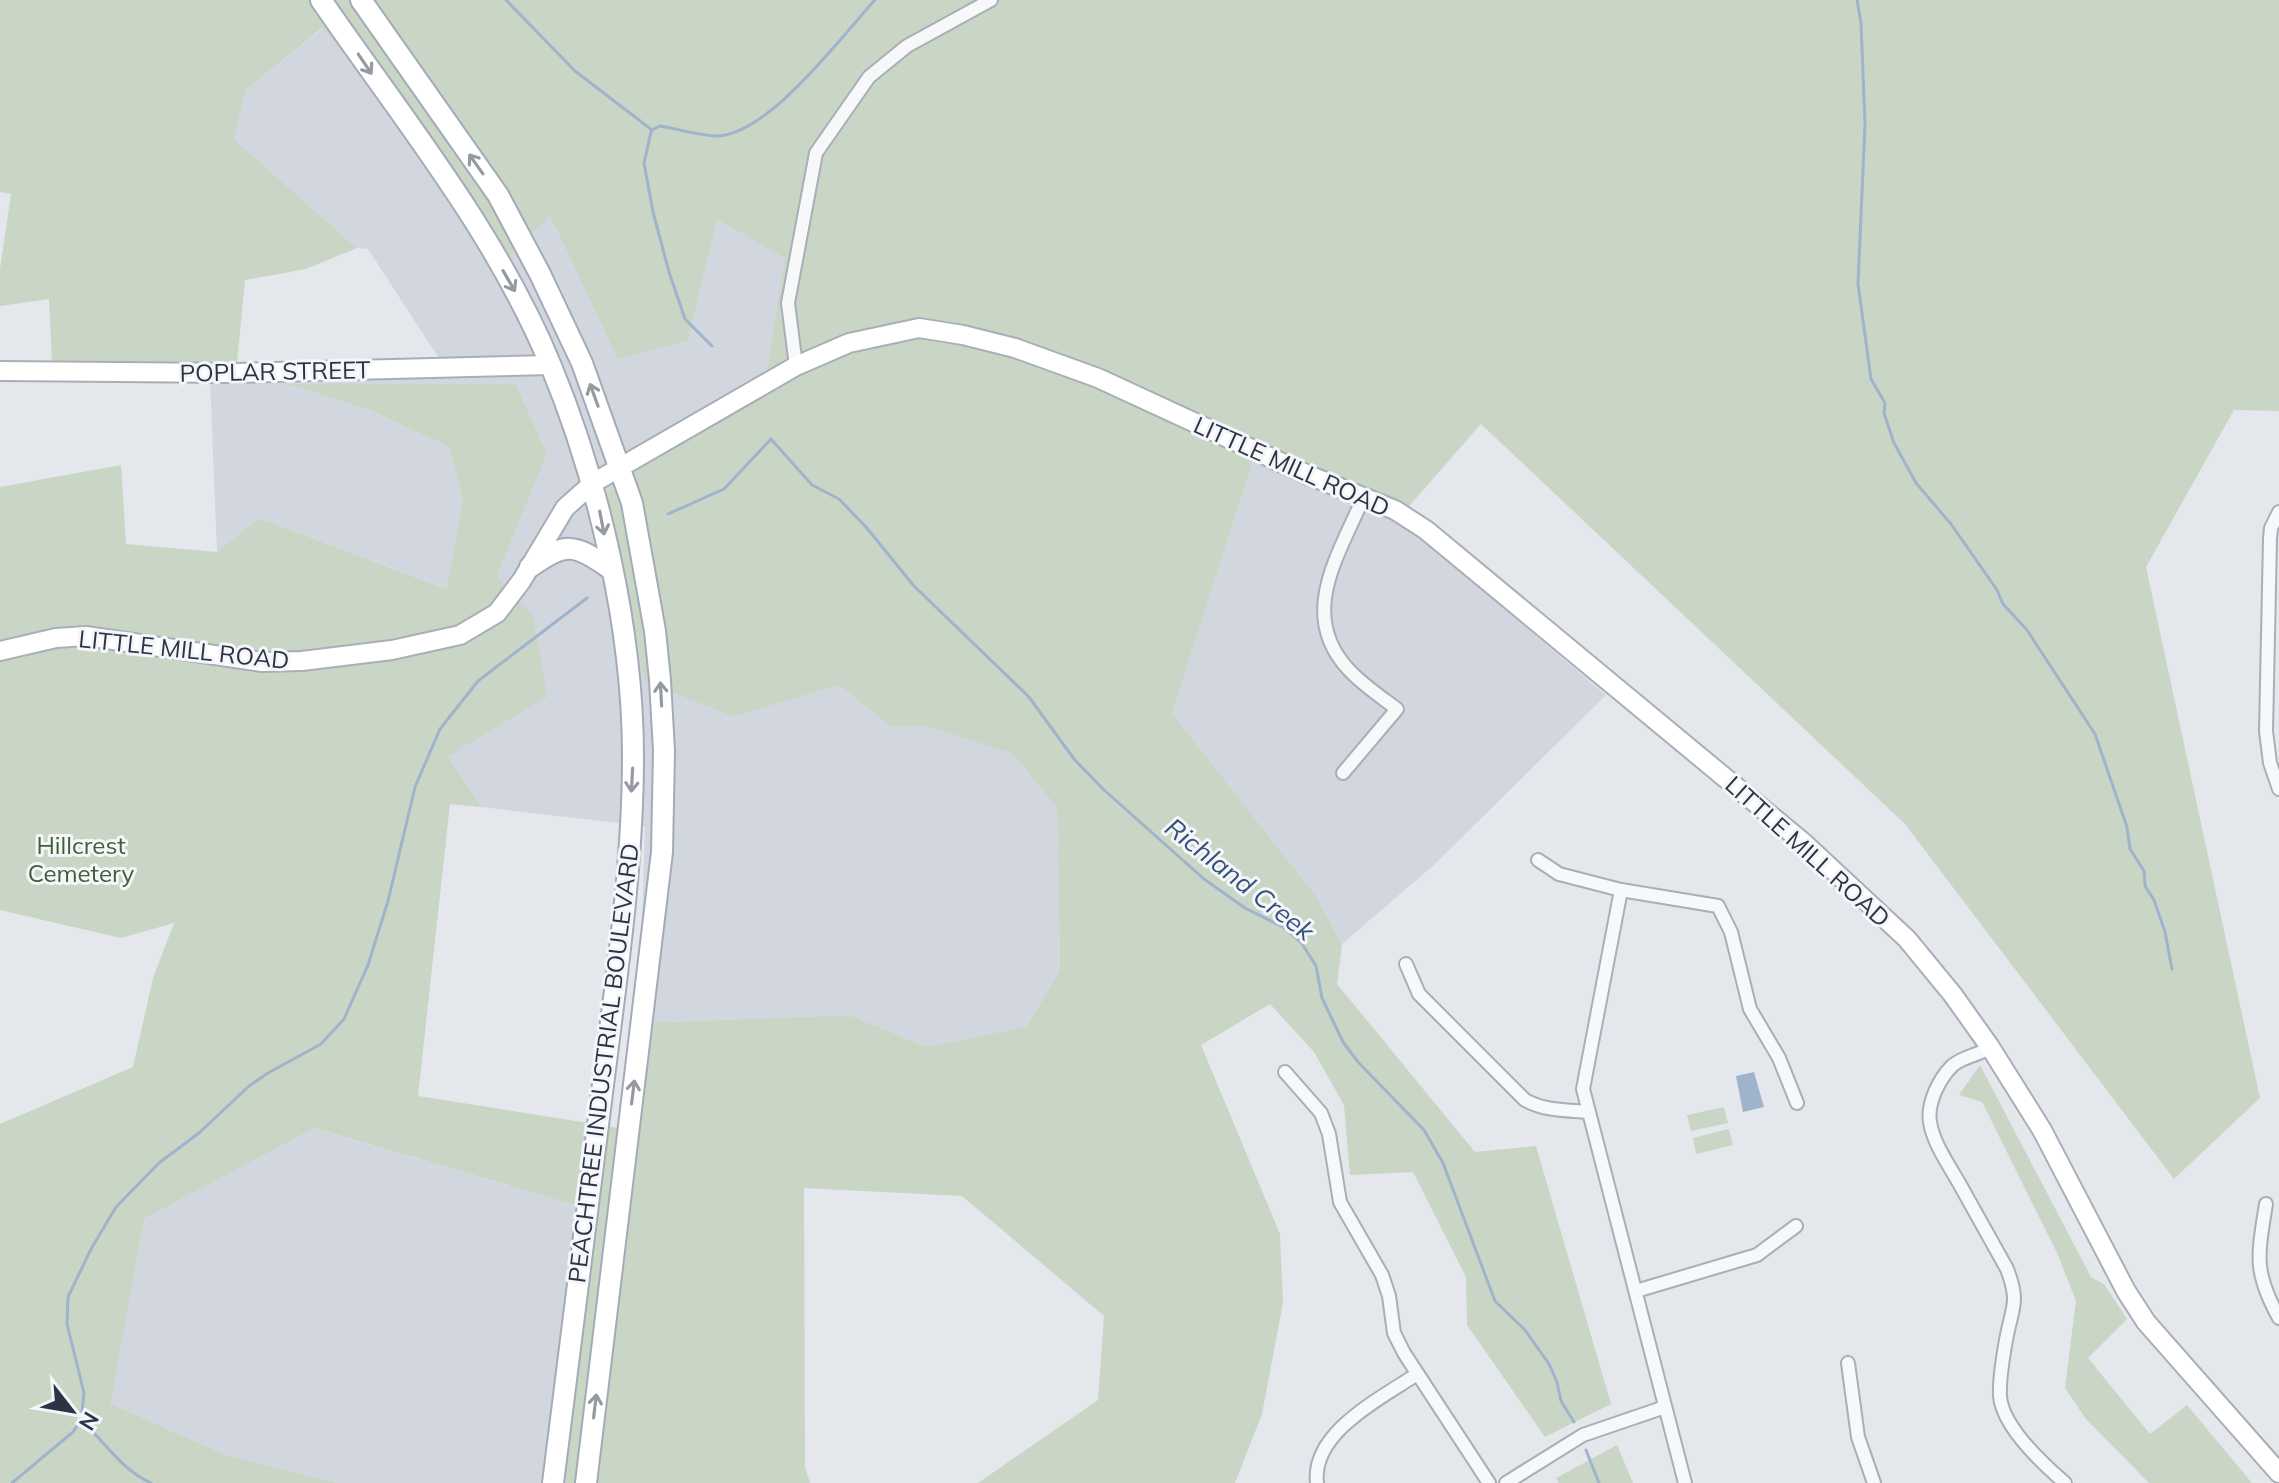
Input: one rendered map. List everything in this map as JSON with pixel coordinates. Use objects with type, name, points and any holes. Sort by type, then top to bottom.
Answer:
[{"type":"main road","name":"PEACHTREE INDUSTRIAL BOULEVARD","points":[[321,0],[470,213],[514,289],[551,365],[593,483],[623,636],[633,754],[629,852],[617,975],[553,1483]]},
{"type":"main road","name":"PEACHTREE INDUSTRIAL BOULEVARD","points":[[361,0],[498,195],[582,363],[632,503],[655,631],[664,751],[662,852],[586,1483]]},
{"type":"main road","points":[[530,567],[556,549],[582,550],[611,569]]},
{"type":"main road","points":[[598,1128],[628,1132]]},
{"type":"street","points":[[796,366],[788,303],[816,153],[869,77],[907,46],[991,0]]},
{"type":"street","name":"LITTLE MILL ROAD","points":[[0,651],[56,638],[86,636],[262,662],[302,661],[392,650],[460,635],[497,613],[530,567],[565,508],[593,483],[796,366],[849,343],[919,328],[1015,348],[1098,378],[1395,510],[1426,530],[1805,844],[1907,939],[1953,995],[2042,1130],[2120,1280],[2146,1322],[2279,1473]]},
{"type":"street","name":"POPLAR STREET","points":[[0,371],[234,373],[551,365]]},
{"type":"street","points":[[1343,773],[1397,709],[1349,670],[1328,638],[1324,621],[1326,587],[1363,498]]},
{"type":"street","points":[[2279,512],[2271,528],[2270,539],[2266,731],[2270,763],[2279,789]]},
{"type":"street","points":[[1538,860],[1559,874],[1621,890],[1718,906],[1731,932],[1750,1009],[1779,1058],[1797,1103]]},
{"type":"street","points":[[1621,890],[1583,1089],[1685,1483]]},
{"type":"street","points":[[1406,964],[1419,994],[1525,1100],[1537,1107],[1587,1112]]},
{"type":"street","points":[[1990,1047],[1953,1065],[1942,1079],[1930,1105],[1930,1123],[1943,1156],[2007,1269],[2014,1288],[2016,1304],[2006,1340],[2000,1398],[2016,1434],[2065,1483]]},
{"type":"street","points":[[1285,1072],[1321,1113],[1329,1134],[1340,1202],[1382,1275],[1389,1296],[1394,1333],[1417,1374],[1489,1483]]},
{"type":"street","points":[[2266,1204],[2259,1253],[2260,1279],[2279,1317]]},
{"type":"street","points":[[1636,1291],[1757,1255],[1796,1226]]},
{"type":"street","points":[[1848,1363],[1858,1437],[1874,1483]]},
{"type":"street","points":[[1317,1483],[1316,1475],[1325,1448],[1336,1430],[1417,1374]]},
{"type":"street","points":[[1506,1483],[1583,1435],[1665,1407]]},
{"type":"shaded area","points":[[323,28],[377,87],[505,260],[550,214],[688,340],[717,218],[786,258],[767,371],[604,496],[734,717],[839,685],[891,727],[926,726],[1013,754],[1057,808],[1060,970],[1027,1026],[927,1047],[847,1015],[639,1023],[645,826],[481,807],[448,756],[533,615],[497,576],[547,454],[516,384],[291,385],[372,411],[449,447],[463,499],[448,589],[259,518],[217,552],[210,378],[446,369],[368,249],[357,248],[234,139],[246,90]]},
{"type":"shaded area","points":[[1257,449],[1403,513],[1472,582],[1606,695],[1436,863],[1342,944],[1316,896],[1172,713]]},
{"type":"shaded area","points":[[313,1128],[592,1210],[555,1483],[338,1483],[226,1455],[111,1404],[144,1219]]},
{"type":"green space","name":"Hillcrest Cemetery","points":[[0,0],[2279,0],[2279,411],[2234,410],[2146,567],[2260,1098],[2174,1179],[1905,824],[1481,424],[1403,513],[1257,449],[1172,713],[1316,896],[1342,944],[1337,984],[1475,1152],[1536,1146],[1611,1404],[1545,1437],[1467,1325],[1466,1277],[1413,1172],[1350,1175],[1344,1105],[1314,1052],[1270,1004],[1201,1045],[1280,1234],[1283,1303],[1262,1414],[1235,1483],[978,1483],[1098,1400],[1104,1316],[962,1196],[804,1188],[805,1467],[810,1483],[555,1483],[592,1210],[314,1128],[144,1219],[111,1404],[226,1455],[338,1483],[0,1483],[0,1124],[133,1067],[153,978],[174,923],[121,938],[0,910],[0,487],[121,465],[126,544],[217,552],[259,518],[447,589],[463,499],[449,447],[372,411],[288,384],[516,384],[547,454],[497,576],[533,615],[547,697],[448,756],[481,807],[450,804],[418,1096],[632,1130],[639,1023],[848,1015],[927,1047],[1027,1026],[1060,970],[1057,808],[1013,754],[926,726],[891,727],[839,685],[734,717],[645,681],[604,496],[767,371],[785,258],[717,219],[688,340],[618,359],[550,215],[505,261],[377,87],[322,28],[246,90],[234,139],[357,248],[306,269],[245,280],[237,362],[52,363],[49,299],[0,306],[0,269],[11,194],[0,192]]},
{"type":"green space","points":[[1980,1065],[2091,1277],[2104,1284],[2127,1319],[2088,1358],[2150,1434],[2187,1405],[2252,1483],[2149,1483],[2086,1419],[2065,1388],[2076,1301],[2058,1255],[1982,1102],[1959,1095]]},
{"type":"green space","points":[[1724,1107],[1728,1123],[1691,1131],[1687,1115]]},
{"type":"green space","points":[[1729,1129],[1733,1145],[1696,1154],[1693,1138]]},
{"type":"green space","points":[[1617,1445],[1633,1483],[1559,1483],[1556,1478]]},
{"type":"water","points":[[1754,1072],[1764,1107],[1743,1112],[1736,1076]]},
{"type":"waterway","points":[[506,0],[575,71],[652,130]]},
{"type":"waterway","name":"Richland Creek","points":[[652,130],[660,126],[715,136],[735,132],[757,120],[802,82],[875,0]]},
{"type":"waterway","points":[[1857,0],[1861,23],[1865,124],[1858,284],[1871,379],[1885,403],[1884,413],[1894,443],[1916,483],[1951,524],[1997,590],[2003,604],[2027,630],[2095,734],[2127,827],[2130,849],[2144,871],[2145,886],[2154,900],[2165,932],[2172,969]]},
{"type":"waterway","name":"Richland Creek","points":[[651,132],[644,163],[669,272],[685,319],[712,346]]},
{"type":"waterway","name":"Richland Creek","points":[[668,514],[724,489],[771,439],[812,485],[839,499],[914,586],[1029,697],[1074,759],[1103,789],[1204,879],[1245,908],[1283,927],[1301,942],[1316,966],[1322,998],[1343,1042],[1358,1062],[1424,1130],[1443,1163],[1495,1301],[1525,1330],[1549,1364],[1561,1401],[1574,1422]]},
{"type":"waterway","points":[[12,1483],[73,1432],[81,1421],[84,1393],[67,1324],[68,1297],[116,1207],[159,1163],[199,1133],[249,1086],[321,1044],[344,1019],[368,965],[388,901],[415,787],[440,729],[478,681],[587,598]]},
{"type":"waterway","points":[[81,1421],[131,1471],[151,1483]]},
{"type":"waterway","name":"Richland Creek","points":[[1586,1450],[1599,1483]]}]
